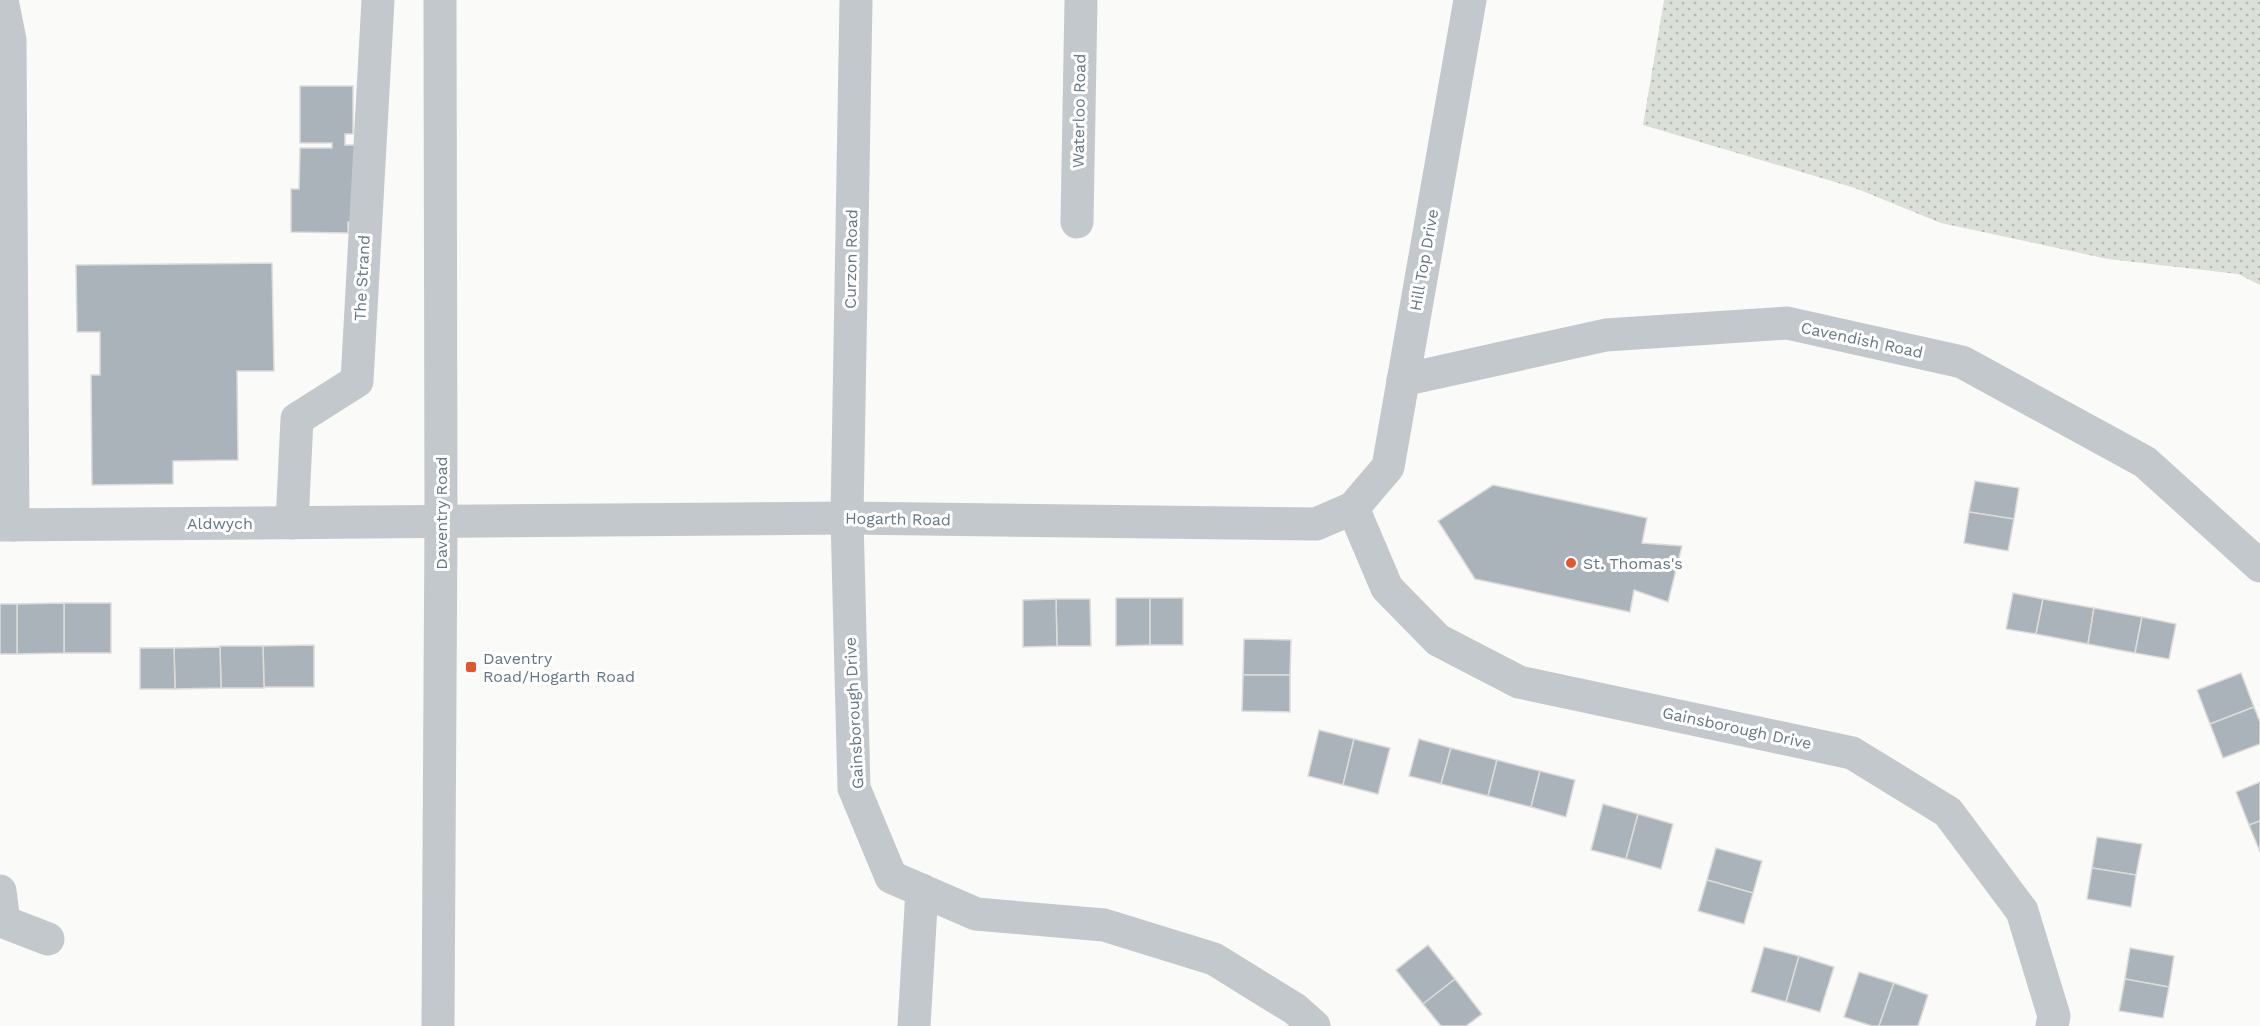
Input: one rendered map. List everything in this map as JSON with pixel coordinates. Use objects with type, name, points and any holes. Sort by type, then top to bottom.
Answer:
[{"type":"street","points":[[2,0],[10,40],[7,525]]},
{"type":"street","name":"The Strand","points":[[292,523],[297,419],[357,381],[378,0]]},
{"type":"street","name":"Daventry Road","points":[[438,1026],[441,522],[440,0]]},
{"type":"street","name":"Curzon Road","points":[[847,518],[856,0]]},
{"type":"street","name":"Waterloo Road","points":[[1077,222],[1081,0]]},
{"type":"street","name":"Hill Top Drive","points":[[1353,508],[1388,467],[1470,0]]},
{"type":"street","name":"Cavendish Road","points":[[1403,380],[1606,334],[1787,323],[1962,362],[2145,462],[2260,566]]},
{"type":"street","name":"Hogarth Road","points":[[441,522],[847,518],[1316,524],[1353,508]]},
{"type":"street","name":"Gainsborough Drive","points":[[1353,508],[1388,588],[1438,640],[1520,682],[1852,753],[1948,812],[2022,911],[2054,1016],[2052,1026]]},
{"type":"street","name":"Gainsborough Drive","points":[[847,518],[854,788],[891,877],[976,915],[1104,925],[1215,959],[1295,1009],[1314,1026]]},
{"type":"street","name":"Aldwych","points":[[7,525],[441,522]]},
{"type":"street","points":[[914,1026],[922,890]]},
{"type":"street","points":[[1,913],[48,939]]},
{"type":"shaded area","points":[[1664,0],[2260,0],[2260,285],[2238,274],[2108,259],[1941,223],[1855,188],[1643,125]]},
{"type":"building","points":[[300,86],[353,86],[353,134],[345,134],[345,145],[355,145],[356,222],[348,222],[348,233],[291,232],[291,189],[299,189],[300,148],[332,148],[332,143],[300,143]]},
{"type":"building","points":[[272,263],[274,371],[237,371],[238,460],[173,461],[173,484],[92,485],[91,375],[100,375],[100,332],[77,332],[76,265]]},
{"type":"building","points":[[1975,481],[2019,488],[2014,519],[1969,512]]},
{"type":"building","name":"St. Thomas's","points":[[1493,485],[1647,518],[1642,543],[1682,546],[1668,602],[1634,590],[1630,612],[1475,579],[1438,521]]},
{"type":"building","points":[[1969,512],[2014,519],[2008,551],[1964,543]]},
{"type":"building","points":[[2013,593],[2043,599],[2036,634],[2006,629]]},
{"type":"building","points":[[1116,598],[1150,598],[1150,645],[1116,646]]},
{"type":"building","points":[[1150,598],[1183,598],[1183,645],[1150,645]]},
{"type":"building","points":[[1056,599],[1090,599],[1091,646],[1057,646]]},
{"type":"building","points":[[1056,599],[1057,646],[1023,647],[1023,600]]},
{"type":"building","points":[[2043,599],[2094,608],[2088,644],[2036,634]]},
{"type":"building","points":[[64,603],[111,603],[111,653],[64,653]]},
{"type":"building","points":[[64,603],[64,653],[17,654],[17,604]]},
{"type":"building","points":[[0,604],[17,604],[17,654],[0,654]]},
{"type":"building","points":[[2094,608],[2142,617],[2135,653],[2088,644]]},
{"type":"building","points":[[2142,617],[2176,624],[2169,659],[2135,653]]},
{"type":"building","points":[[1244,639],[1291,640],[1290,675],[1243,675]]},
{"type":"building","points":[[314,645],[314,687],[264,687],[263,646]]},
{"type":"building","points":[[220,646],[263,646],[264,688],[221,688]]},
{"type":"building","points":[[220,647],[221,688],[175,689],[174,648]]},
{"type":"building","points":[[140,648],[174,648],[175,689],[140,689]]},
{"type":"building","points":[[2241,673],[2254,707],[2210,724],[2197,690]]},
{"type":"building","points":[[1243,675],[1290,675],[1290,712],[1242,711]]},
{"type":"building","points":[[2254,707],[2260,722],[2260,744],[2223,758],[2210,724]]},
{"type":"building","points":[[1319,730],[1354,739],[1343,785],[1308,776]]},
{"type":"building","points":[[1354,739],[1390,748],[1378,794],[1343,785]]},
{"type":"building","points":[[1419,739],[1451,748],[1441,784],[1409,776]]},
{"type":"building","points":[[1451,748],[1497,760],[1488,796],[1441,784]]},
{"type":"building","points":[[1497,760],[1540,771],[1531,807],[1488,796]]},
{"type":"building","points":[[1540,771],[1575,780],[1566,817],[1531,807]]},
{"type":"building","points":[[2260,782],[2260,821],[2249,825],[2236,792]]},
{"type":"building","points":[[1603,804],[1638,814],[1626,859],[1591,850]]},
{"type":"building","points":[[1638,814],[1673,824],[1661,869],[1626,859]]},
{"type":"building","points":[[2260,821],[2260,852],[2249,825]]},
{"type":"building","points":[[2097,837],[2142,844],[2136,875],[2092,868]]},
{"type":"building","points":[[1716,848],[1762,861],[1753,893],[1707,880]]},
{"type":"building","points":[[2092,868],[2136,875],[2131,907],[2087,899]]},
{"type":"building","points":[[1707,880],[1753,893],[1744,924],[1698,911]]},
{"type":"building","points":[[1428,945],[1455,979],[1423,1004],[1396,970]]},
{"type":"building","points":[[1764,947],[1799,956],[1786,1002],[1751,992]]},
{"type":"building","points":[[2130,948],[2174,956],[2169,987],[2125,979]]},
{"type":"building","points":[[1799,956],[1834,967],[1820,1012],[1786,1002]]},
{"type":"building","points":[[1859,972],[1894,983],[1879,1026],[1844,1017]]},
{"type":"building","points":[[1455,979],[1482,1014],[1466,1026],[1441,1026],[1423,1004]]},
{"type":"building","points":[[2125,979],[2169,987],[2163,1018],[2119,1011]]},
{"type":"building","points":[[1894,983],[1928,995],[1918,1026],[1879,1026]]},
{"type":"place","name":"St. Thomas's","points":[[1571,563]]},
{"type":"place","name":"Daventry Road/Hogarth Road","points":[[471,667]]}]
